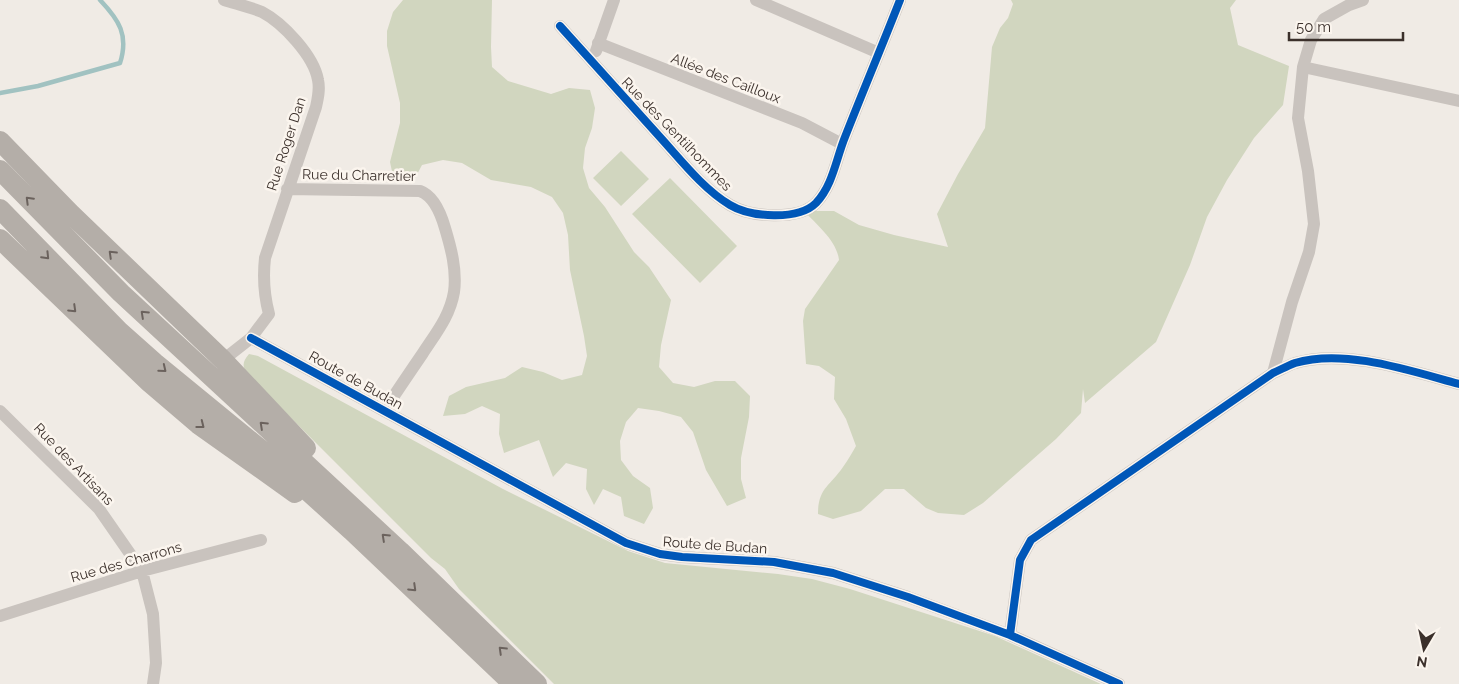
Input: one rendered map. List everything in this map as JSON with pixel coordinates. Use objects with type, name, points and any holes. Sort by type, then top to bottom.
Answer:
[{"type":"highway","points":[[0,142],[77,220],[223,360],[347,491],[358,524]]},
{"type":"highway","points":[[0,170],[121,293],[358,524],[512,684]]},
{"type":"highway","points":[[0,209],[120,331],[155,363],[270,457],[443,592],[537,684]]},
{"type":"highway","points":[[0,239],[150,383],[198,424],[273,479],[358,524]]},
{"type":"street","name":"Rue Roger Dan","points":[[224,0],[260,12],[279,23],[312,61],[317,73],[319,92],[316,107],[265,258],[264,279],[269,314],[251,338]]},
{"type":"street","points":[[593,63],[598,43],[614,0]]},
{"type":"street","points":[[756,0],[879,53]]},
{"type":"street","name":"Rue des Gentilhommes","points":[[560,26],[677,156],[711,190],[732,206],[749,212],[766,215],[790,215],[804,212],[816,203],[828,186],[842,144],[900,0]]},
{"type":"street","points":[[1273,373],[1292,302],[1309,252],[1314,224],[1308,171],[1298,118],[1303,67],[1311,40],[1324,19],[1349,5],[1363,0]]},
{"type":"street","name":"Allée des Cailloux","points":[[598,43],[802,123],[842,144]]},
{"type":"street","points":[[1303,67],[1459,101]]},
{"type":"street","name":"Rue du Charretier","points":[[287,189],[420,191],[426,193],[439,210],[454,265],[452,302],[445,320],[384,411]]},
{"type":"street","points":[[223,360],[251,338]]},
{"type":"street","name":"Route de Budan","points":[[251,338],[626,542],[655,553],[682,557],[774,562],[833,573],[1010,635],[1119,684]]},
{"type":"street","points":[[1010,635],[1020,560],[1031,540],[1273,373],[1296,363],[1353,358],[1459,384]]},
{"type":"street","name":"Rue des Artisans","points":[[0,411],[99,509],[142,572],[153,614],[156,664],[153,684]]},
{"type":"street","name":"Rue des Charrons","points":[[0,616],[142,572],[261,540]]},
{"type":"green space","points":[[403,0],[492,0],[492,67],[508,81],[551,94],[569,88],[590,90],[595,108],[592,128],[585,148],[583,168],[589,188],[605,207],[634,252],[649,267],[671,300],[661,345],[659,367],[673,383],[694,387],[715,381],[735,381],[750,396],[749,417],[741,458],[741,479],[746,498],[727,506],[706,470],[693,432],[681,417],[659,411],[638,408],[626,422],[620,441],[621,460],[633,476],[650,488],[653,508],[644,524],[624,516],[621,497],[603,489],[594,505],[586,489],[587,469],[566,463],[553,477],[539,440],[504,453],[499,434],[500,414],[482,406],[465,414],[443,416],[449,396],[466,387],[505,378],[522,367],[543,372],[562,380],[582,375],[587,356],[570,270],[568,235],[563,213],[552,197],[531,187],[491,180],[462,163],[443,160],[422,165],[413,182],[394,181],[390,162],[400,123],[400,103],[387,46],[387,31],[393,12]]},
{"type":"green space","points":[[1011,0],[1236,0],[1230,8],[1238,45],[1289,66],[1283,105],[1254,138],[1227,180],[1207,217],[1190,265],[1156,342],[1085,403],[1083,389],[1081,413],[1056,439],[983,503],[964,515],[938,513],[926,508],[904,489],[885,489],[861,511],[833,519],[818,514],[822,493],[843,467],[856,446],[846,419],[834,399],[835,377],[819,366],[806,364],[803,321],[805,309],[839,260],[835,246],[804,211],[834,211],[859,225],[948,247],[937,214],[985,128],[992,47],[1000,28],[1008,18],[1013,4]]},
{"type":"green space","points":[[621,151],[649,179],[621,206],[593,178]]},
{"type":"green space","points":[[670,178],[737,246],[700,283],[632,214]]},
{"type":"green space","points":[[249,354],[258,356],[503,489],[628,551],[665,563],[778,574],[812,579],[850,589],[995,636],[1101,684],[554,684],[459,589],[445,569],[431,558],[246,373],[244,363]]},
{"type":"waterway","points":[[0,93],[38,86],[120,63],[123,53],[123,36],[117,21],[100,0]]},
{"type":"cycle path","points":[[560,26],[710,191],[739,209],[761,214],[786,215],[808,209],[822,196],[834,172],[845,137],[900,0]]},
{"type":"cycle path","points":[[251,338],[626,543],[660,554],[774,562],[833,573],[908,597],[1010,635],[1119,684]]},
{"type":"cycle path","points":[[1010,635],[1020,560],[1031,540],[1273,373],[1295,363],[1314,359],[1335,358],[1377,363],[1459,384]]}]
